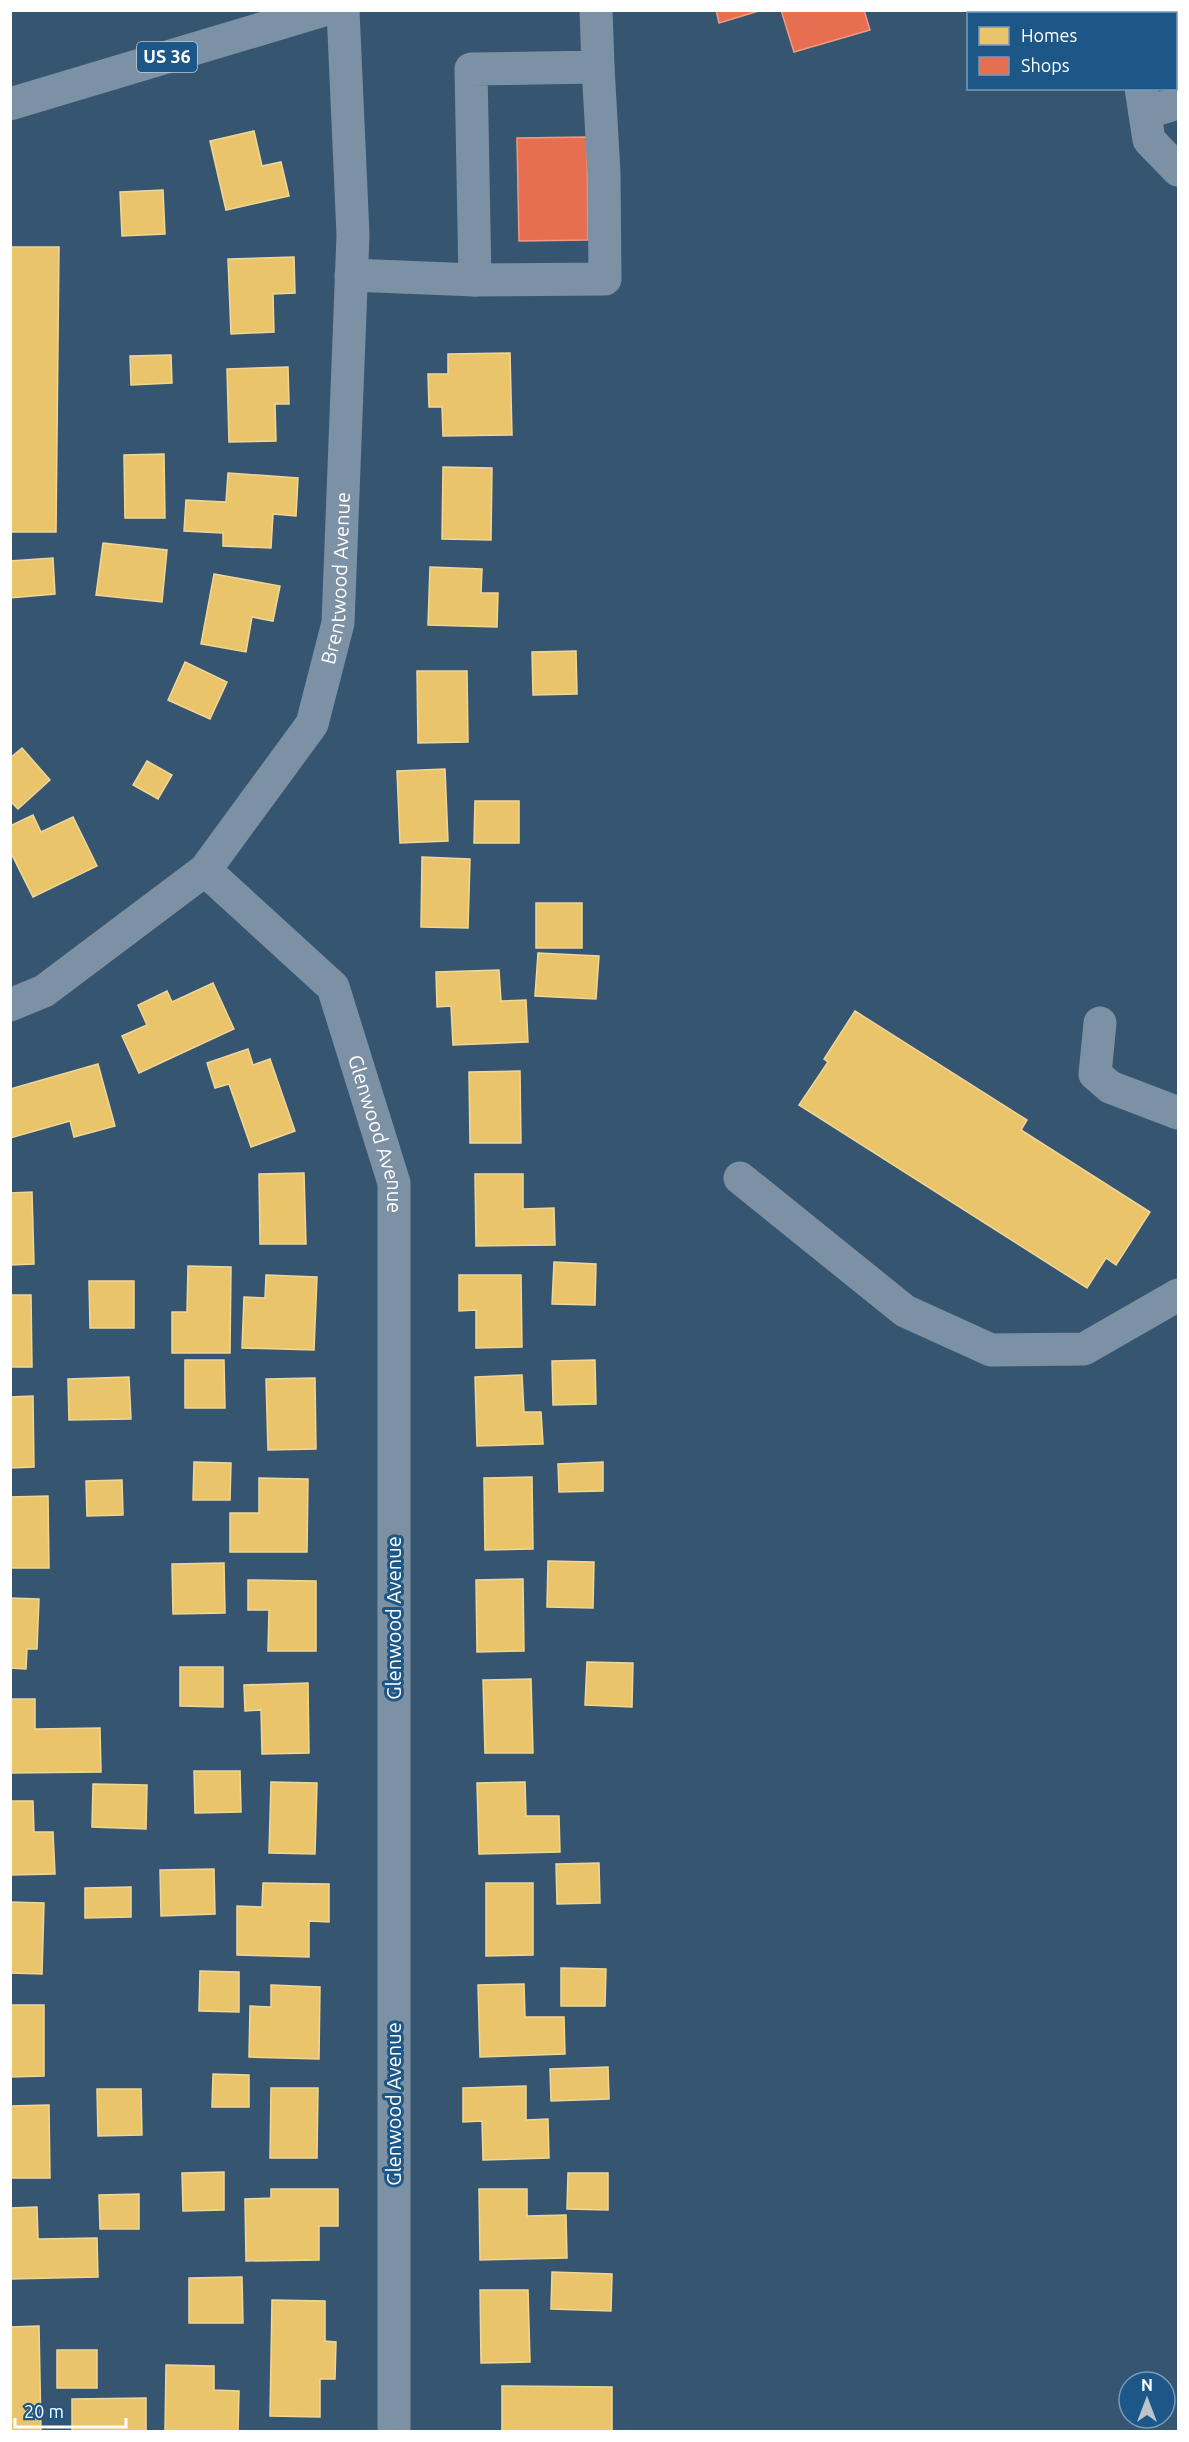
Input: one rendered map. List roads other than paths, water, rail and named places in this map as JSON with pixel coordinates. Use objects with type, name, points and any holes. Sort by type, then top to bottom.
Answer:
[{"type":"main road","name":"US 36","points":[[10,104],[324,10]]},
{"type":"street","name":"Brentwood Avenue","points":[[10,1005],[44,992],[205,870],[312,724],[338,623],[353,235],[343,10]]},
{"type":"street","points":[[351,275],[475,280],[605,279],[604,173],[596,10]]},
{"type":"street","points":[[475,280],[471,69],[598,67]]},
{"type":"street","points":[[1179,103],[1143,100],[1149,140],[1179,170]]},
{"type":"street","name":"Glenwood Avenue","points":[[205,870],[333,987],[394,1183],[394,2432]]},
{"type":"street","points":[[1100,1023],[1095,1074],[1110,1087],[1179,1113]]},
{"type":"street","points":[[740,1178],[905,1311],[991,1350],[1084,1349],[1179,1295]]}]
